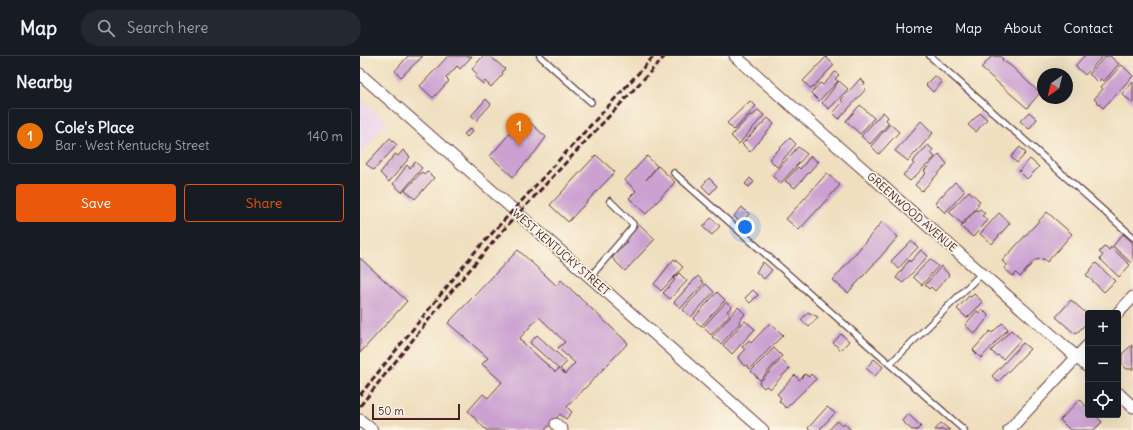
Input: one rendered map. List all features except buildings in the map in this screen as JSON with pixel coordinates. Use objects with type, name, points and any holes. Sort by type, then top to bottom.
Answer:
[{"type":"street","name":"GREENWOOD AVENUE","points":[[735,56],[1085,364]]},
{"type":"street","name":"WEST KENTUCKY STREET","points":[[360,74],[763,430]]},
{"type":"street","points":[[1121,310],[1133,297]]},
{"type":"street","points":[[1009,430],[1087,346]]},
{"type":"street","points":[[1121,396],[1133,407]]},
{"type":"street","points":[[360,420],[372,430]]},
{"type":"lane","points":[[540,56],[591,102]]},
{"type":"lane","points":[[930,56],[1133,237]]},
{"type":"lane","points":[[674,173],[964,430]]},
{"type":"lane","points":[[590,277],[632,228],[633,224],[610,201]]},
{"type":"lane","points":[[890,364],[982,274]]},
{"type":"shaded area","points":[[360,97],[387,122],[360,154]]},
{"type":"railway","points":[[360,395],[474,253],[654,56]]},
{"type":"railway","points":[[360,406],[450,293],[506,227],[665,56]]},
{"type":"place","name":"Cole's Place","points":[[519,146]]}]
